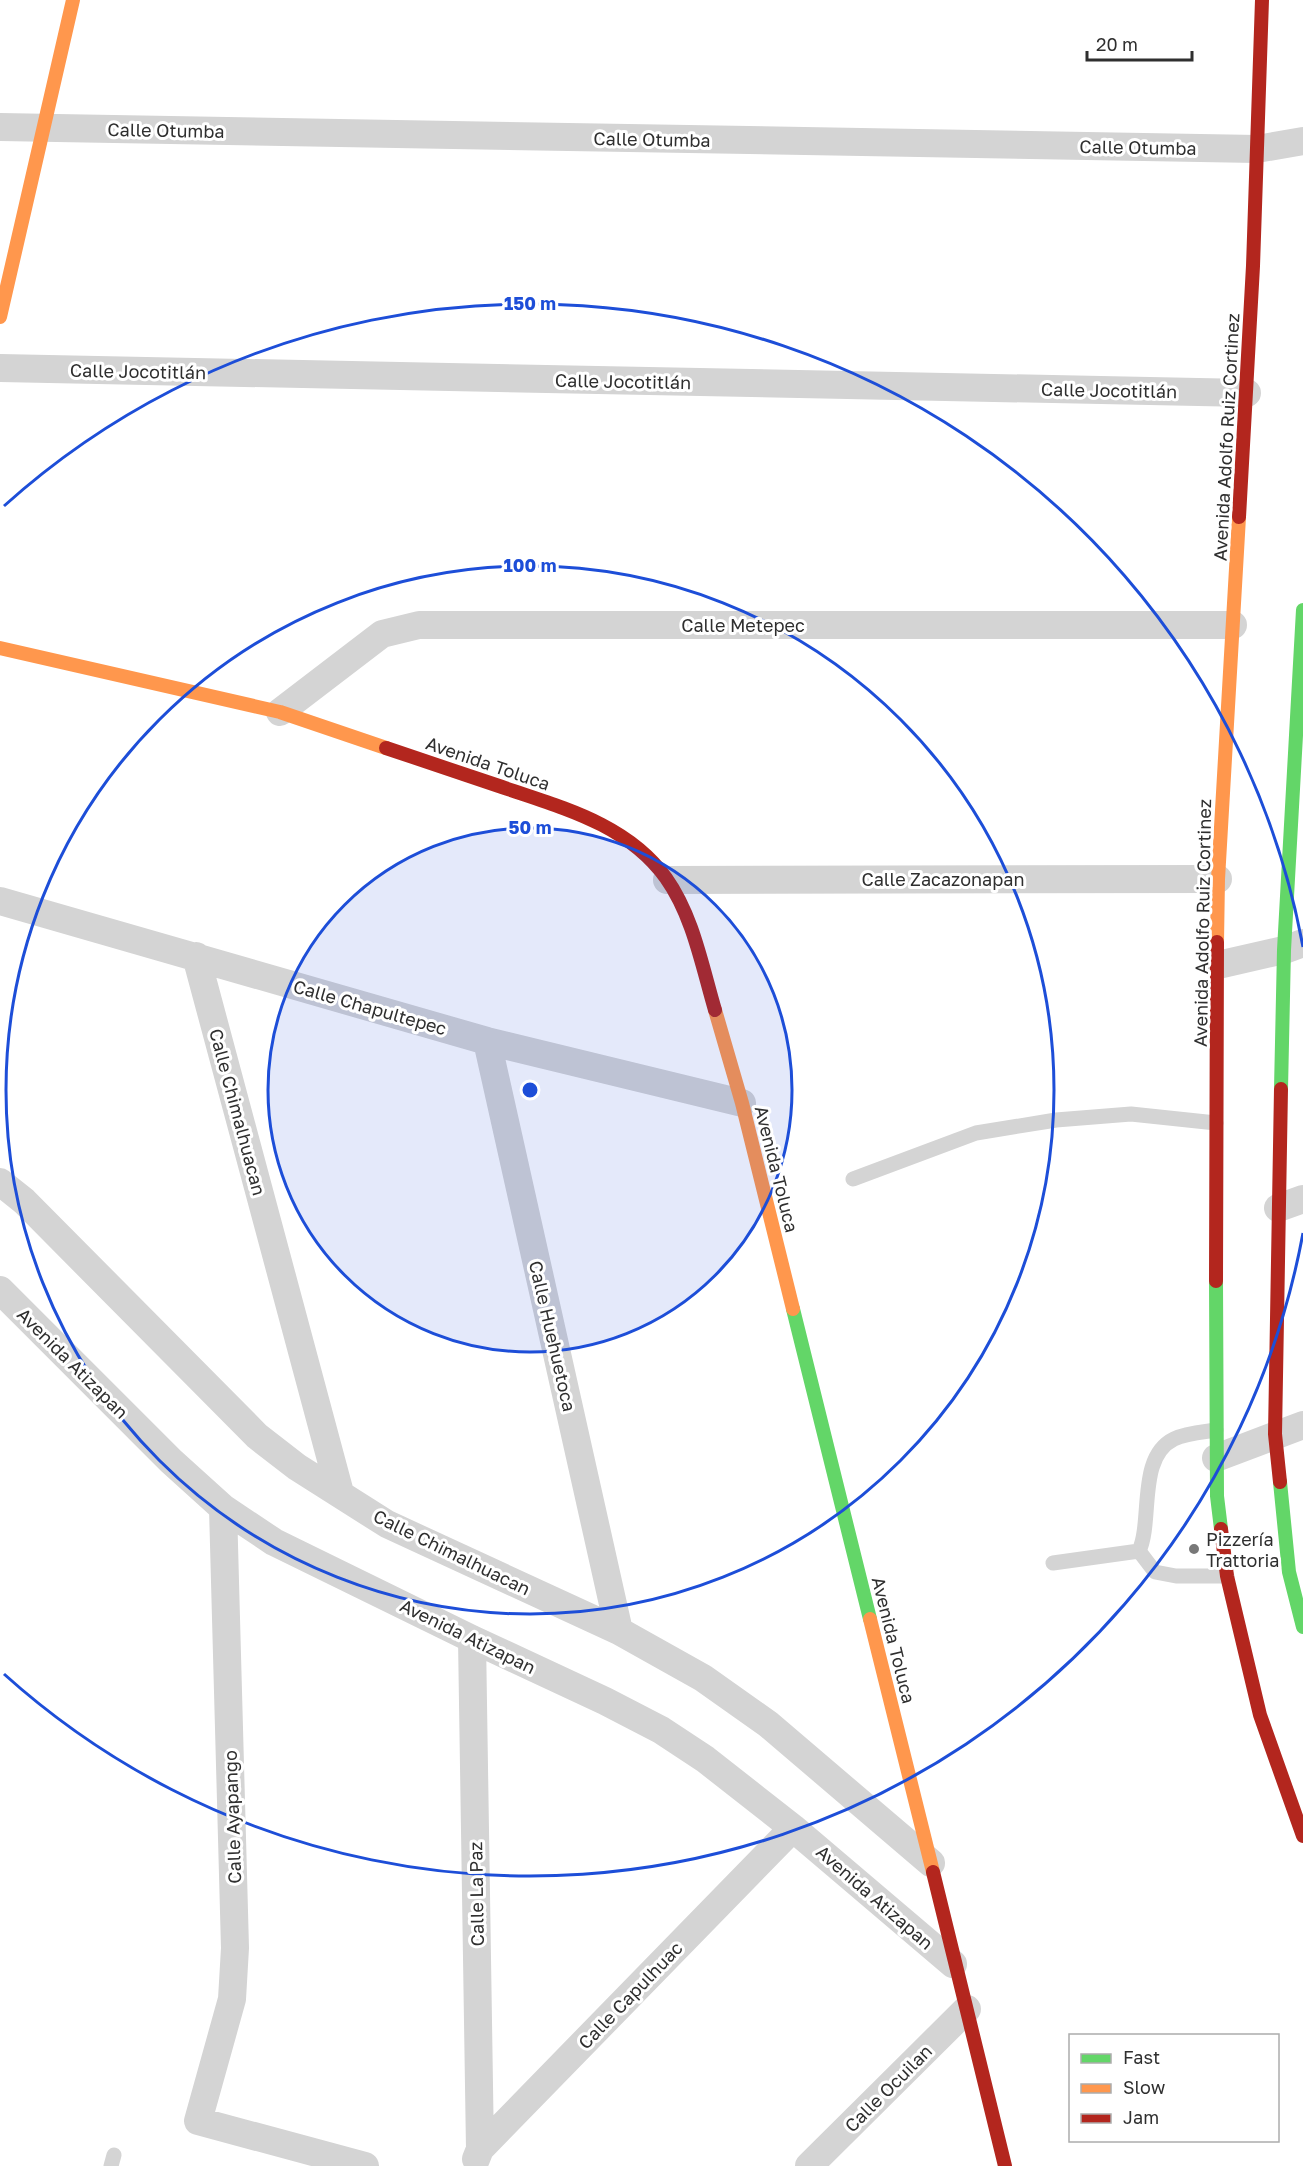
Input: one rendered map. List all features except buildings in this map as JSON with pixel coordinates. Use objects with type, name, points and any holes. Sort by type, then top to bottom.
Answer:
[{"type":"main road","points":[[0,317],[73,0]]},
{"type":"main road","name":"Avenida Adolfo Ruiz Cortinez","points":[[1262,0],[1247,393],[1218,879],[1216,1458],[1217,1496],[1227,1576],[1260,1715],[1302,1829]]},
{"type":"main road","points":[[1303,610],[1294,946],[1291,1204],[1275,1434],[1289,1572],[1303,1627]]},
{"type":"main road","name":"Avenida Toluca","points":[[0,648],[279,712],[581,814],[620,834],[647,855],[667,880],[688,924],[742,1103],[931,1863],[953,1964],[967,2009],[1005,2166]]},
{"type":"street","name":"Calle Otumba","points":[[0,127],[1257,149],[1303,141]]},
{"type":"street","name":"Calle Jocotitlán","points":[[0,368],[1247,393]]},
{"type":"street","name":"Calle Metepec","points":[[279,712],[382,634],[419,625],[1233,625]]},
{"type":"street","name":"Calle Zacazonapan","points":[[667,880],[1218,879]]},
{"type":"street","name":"Calle Chapultepec","points":[[0,901],[487,1041],[742,1103]]},
{"type":"street","points":[[1218,965],[1294,946]]},
{"type":"street","name":"Calle Chimalhuacan","points":[[196,956],[340,1493],[387,1524],[619,1631],[704,1678],[768,1724],[931,1863]]},
{"type":"street","name":"Calle Huehuetoca","points":[[487,1041],[619,1631]]},
{"type":"street","points":[[0,1182],[24,1201],[257,1436],[297,1467],[340,1493]]},
{"type":"street","name":"Avenida Atizapan","points":[[0,1290],[171,1461],[223,1508],[274,1542],[661,1730],[705,1759],[794,1828],[953,1964]]},
{"type":"street","points":[[1216,1458],[1303,1425]]},
{"type":"street","name":"Calle Ayapango","points":[[223,1508],[235,1948],[232,2000],[198,2121],[366,2166]]},
{"type":"street","name":"Calle La Paz","points":[[472,1639],[476,2158]]},
{"type":"street","name":"Calle Capulhuac","points":[[476,2158],[794,1828]]},
{"type":"street","name":"Calle Ocuilan","points":[[809,2166],[967,2009]]},
{"type":"lane","points":[[853,1179],[976,1132],[1056,1120],[1131,1114],[1216,1123]]},
{"type":"lane","points":[[1139,1551],[1144,1539],[1147,1500],[1154,1458],[1173,1439],[1216,1430]]},
{"type":"lane","points":[[1053,1563],[1139,1551]]},
{"type":"lane","points":[[1139,1551],[1155,1572],[1176,1576],[1227,1576]]},
{"type":"traffic: fast","points":[[1281,1089],[1284,950],[1303,610]]},
{"type":"traffic: fast","points":[[1216,1281],[1217,1496],[1221,1529]]},
{"type":"traffic: fast","points":[[793,1309],[870,1619]]},
{"type":"traffic: fast","points":[[1280,1482],[1289,1572],[1303,1627]]},
{"type":"traffic: slow","points":[[0,317],[73,0]]},
{"type":"traffic: slow","points":[[1217,942],[1218,879],[1239,517]]},
{"type":"traffic: slow","points":[[0,648],[280,712],[386,748]]},
{"type":"traffic: slow","points":[[715,1010],[742,1103],[793,1309]]},
{"type":"traffic: slow","points":[[870,1619],[933,1872]]},
{"type":"traffic: jam","points":[[1239,517],[1253,266],[1262,0]]},
{"type":"traffic: jam","points":[[386,748],[548,802],[592,820],[632,844],[650,859],[666,878],[683,908],[696,942],[715,1010]]},
{"type":"traffic: jam","points":[[1216,1281],[1217,942]]},
{"type":"traffic: jam","points":[[1280,1482],[1275,1434],[1281,1089]]},
{"type":"traffic: jam","points":[[1221,1529],[1227,1576],[1260,1715],[1303,1836]]},
{"type":"traffic: jam","points":[[933,1872],[1005,2166]]},
{"type":"place","name":"Pizzería Trattoria","points":[[1194,1549]]}]
